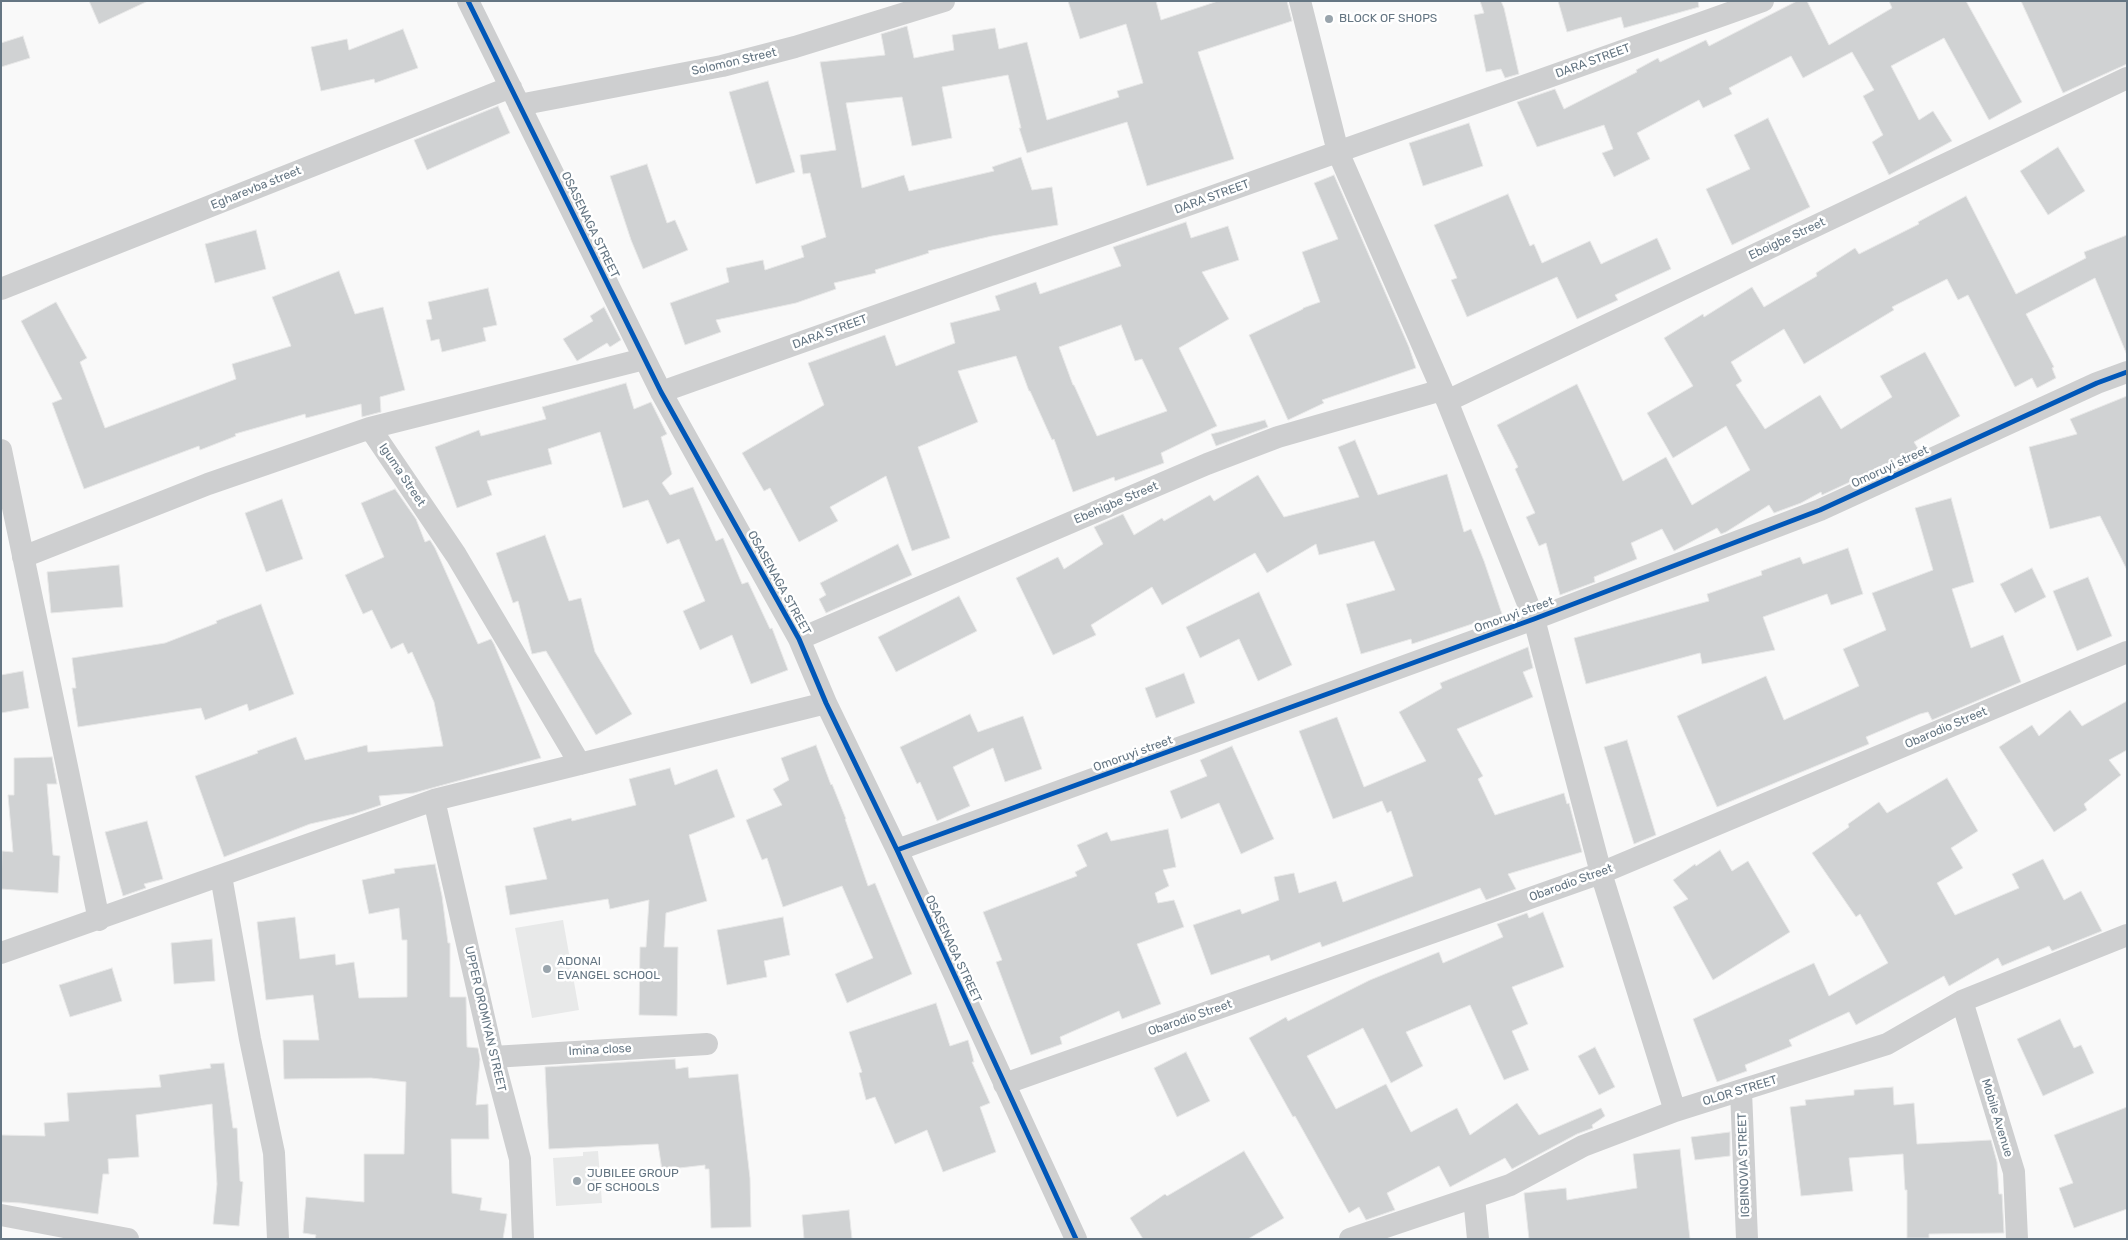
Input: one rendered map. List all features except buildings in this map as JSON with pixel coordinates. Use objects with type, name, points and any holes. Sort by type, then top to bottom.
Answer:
[{"type":"street","name":"OSASENAGA STREET","points":[[468,1],[661,392],[799,639],[826,703],[897,850],[1076,1239]]},
{"type":"street","name":"Solomon Street","points":[[515,96],[722,66],[795,47],[944,1]]},
{"type":"street","points":[[1300,1],[1338,152],[1444,396],[1534,619],[1601,873],[1675,1111]]},
{"type":"street","name":"DARA STREET","points":[[661,392],[1763,1]]},
{"type":"street","name":"Eboigbe Street","points":[[1444,396],[2127,78]]},
{"type":"street","name":"Egharevba street","points":[[1,289],[515,96]]},
{"type":"street","name":"Iguma Street","points":[[580,764],[456,555],[370,428],[644,358]]},
{"type":"street","name":"Omoruyi street","points":[[897,850],[1534,619],[1820,510],[2127,372]]},
{"type":"street","name":"Ebehigbe Street","points":[[799,639],[1207,464],[1278,437],[1444,396]]},
{"type":"street","points":[[24,557],[208,484],[370,428]]},
{"type":"street","points":[[1,450],[99,920]]},
{"type":"street","name":"Obarodio Street","points":[[1004,1084],[1601,873],[2127,652]]},
{"type":"street","points":[[1,953],[99,920],[434,800],[826,703]]},
{"type":"street","name":"UPPER OROMIYAN STREET","points":[[434,800],[493,1057],[520,1159],[523,1239]]},
{"type":"street","points":[[221,876],[250,1039],[274,1154],[278,1239]]},
{"type":"street","name":"OLOR STREET","points":[[1350,1239],[1510,1185],[1583,1146],[1675,1111],[1887,1044],[1962,1001],[2127,935]]},
{"type":"street","name":"Mobile Avenue","points":[[1962,1001],[2014,1172],[2017,1239]]},
{"type":"street","name":"Imina close","points":[[493,1057],[707,1044]]},
{"type":"street","name":"IGBINOVIA STREET","points":[[1741,1091],[1747,1239]]},
{"type":"street","points":[[1474,1197],[1478,1239]]},
{"type":"street","points":[[1,1215],[128,1239]]},
{"type":"shaded area","name":"ADONAI EVANGEL SCHOOL","points":[[563,920],[579,1010],[532,1018],[515,928]]},
{"type":"shaded area","name":"JUBILEE GROUP OF SCHOOLS","points":[[598,1151],[602,1203],[556,1206],[553,1158],[583,1156],[583,1152]]},
{"type":"cycle path","points":[[468,1],[661,392],[799,639],[826,703],[897,850],[1076,1239]]},
{"type":"cycle path","points":[[897,850],[1534,619],[1820,510],[2097,383],[2127,372]]},
{"type":"place","name":"BLOCK OF SHOPS","points":[[1329,19]]},
{"type":"place","name":"ADONAI EVANGEL SCHOOL","points":[[547,969]]},
{"type":"place","name":"JUBILEE GROUP OF SCHOOLS","points":[[577,1181]]}]
